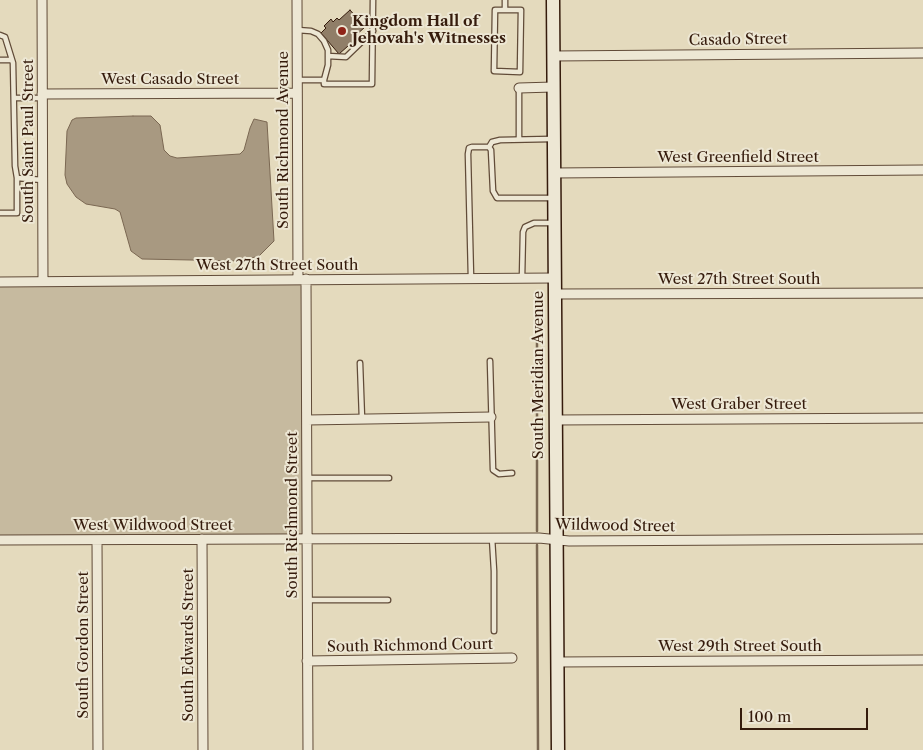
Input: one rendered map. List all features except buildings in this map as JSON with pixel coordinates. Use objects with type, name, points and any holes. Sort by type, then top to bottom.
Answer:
[{"type":"main road","name":"South Meridian Avenue","points":[[553,0],[558,750]]},
{"type":"street","name":"South Saint Paul Street","points":[[42,0],[43,281]]},
{"type":"street","name":"South Richmond Avenue","points":[[297,0],[297,93],[302,279]]},
{"type":"street","name":"Casado Street","points":[[553,56],[923,53]]},
{"type":"street","points":[[519,88],[554,87]]},
{"type":"street","name":"West Casado Street","points":[[42,96],[297,93]]},
{"type":"street","name":"West Greenfield Street","points":[[554,173],[923,170]]},
{"type":"street","name":"West 27th Street South","points":[[0,282],[554,278]]},
{"type":"street","name":"South Richmond Street","points":[[302,279],[307,420],[308,750]]},
{"type":"street","name":"West 27th Street South","points":[[554,294],[923,293]]},
{"type":"street","points":[[307,420],[491,417]]},
{"type":"street","name":"West Graber Street","points":[[555,420],[923,418]]},
{"type":"street","name":"Wildwood Street","points":[[307,539],[539,538],[569,541],[923,540]]},
{"type":"street","name":"South Edwards Street","points":[[202,539],[203,750]]},
{"type":"street","name":"West Wildwood Street","points":[[0,540],[307,539]]},
{"type":"street","name":"South Gordon Street","points":[[96,540],[98,750]]},
{"type":"street","name":"South Richmond Court","points":[[308,661],[512,658]]},
{"type":"street","name":"West 29th Street South","points":[[557,662],[923,660]]},
{"type":"lane","points":[[298,30],[311,31],[318,34],[324,41],[328,50],[328,65],[324,84],[372,84],[373,0]]},
{"type":"lane","points":[[505,0],[505,10]]},
{"type":"lane","points":[[495,10],[505,10],[521,10],[520,72],[494,71],[495,10]]},
{"type":"lane","points":[[328,56],[346,57],[373,31]]},
{"type":"lane","points":[[0,35],[5,37],[12,60],[17,178],[17,213],[0,213]]},
{"type":"lane","points":[[0,60],[12,60]]},
{"type":"lane","points":[[298,80],[324,80]]},
{"type":"lane","points":[[519,88],[519,139]]},
{"type":"lane","points":[[14,98],[42,96]]},
{"type":"lane","points":[[488,147],[496,140],[554,138]]},
{"type":"lane","points":[[471,278],[468,151],[472,147],[488,147]]},
{"type":"lane","points":[[488,147],[491,150],[495,197],[554,198]]},
{"type":"lane","points":[[17,178],[43,180]]},
{"type":"lane","points":[[522,278],[523,232],[525,227],[534,224],[554,224]]},
{"type":"lane","points":[[490,361],[493,470],[499,474],[512,474]]},
{"type":"lane","points":[[360,362],[362,419]]},
{"type":"lane","points":[[307,478],[389,478]]},
{"type":"lane","points":[[492,538],[494,630]]},
{"type":"lane","points":[[307,600],[388,600]]},
{"type":"shaded area","points":[[151,116],[160,125],[164,150],[170,156],[177,158],[240,154],[244,150],[254,119],[267,122],[274,241],[259,256],[240,261],[142,259],[131,251],[120,212],[115,209],[86,204],[76,197],[67,184],[65,175],[67,131],[72,120],[76,118]]},
{"type":"shaded area","points":[[306,279],[307,539],[0,540],[0,282]]},
{"type":"waterway","points":[[535,293],[537,299],[537,531]]},
{"type":"waterway","points":[[537,545],[538,750]]},
{"type":"place","name":"Kingdom Hall of Jehovah's Witnesses","points":[[342,31]]}]
